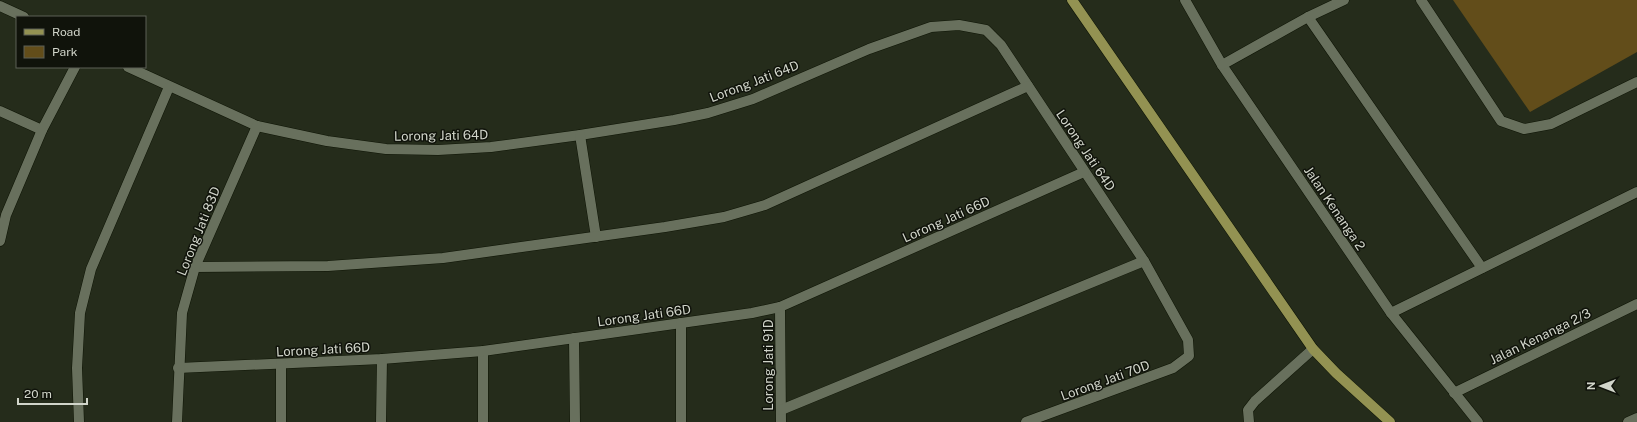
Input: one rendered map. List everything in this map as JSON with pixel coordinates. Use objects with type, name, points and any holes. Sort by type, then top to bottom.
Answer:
[{"type":"main road","points":[[1072,0],[1313,349],[1386,420]]},
{"type":"street","name":"Jalan Kenanga 2","points":[[1185,0],[1222,65],[1391,313],[1478,422]]},
{"type":"street","points":[[1222,65],[1308,17],[1344,0]]},
{"type":"street","points":[[1421,0],[1501,121],[1524,129],[1551,124],[1637,82]]},
{"type":"street","points":[[0,6],[22,16]]},
{"type":"street","points":[[1308,17],[1482,268]]},
{"type":"street","name":"Lorong Jati 64D","points":[[130,68],[169,87],[258,126],[327,141],[386,149],[438,150],[491,147],[580,135],[708,113],[753,99],[869,49],[931,26],[959,25],[986,30],[1001,45],[1144,261],[1188,340],[1189,356]]},
{"type":"street","points":[[0,241],[3,214],[42,130],[74,68]]},
{"type":"street","points":[[195,267],[328,266],[435,259],[596,237],[724,217],[765,206],[1028,86]]},
{"type":"street","points":[[78,422],[77,368],[80,313],[91,269],[169,87]]},
{"type":"street","points":[[0,111],[42,130]]},
{"type":"street","name":"Lorong Jati 83D","points":[[177,422],[178,368],[182,313],[195,267],[258,126]]},
{"type":"street","points":[[580,135],[596,237]]},
{"type":"street","name":"Lorong Jati 66D","points":[[178,368],[382,359],[483,351],[682,323],[780,307],[1084,172]]},
{"type":"street","points":[[1391,313],[1637,192]]},
{"type":"street","points":[[781,410],[1144,261]]},
{"type":"street","name":"Jalan Kenanga 2/3","points":[[1454,392],[1637,304]]},
{"type":"street","name":"Lorong Jati 91D","points":[[780,307],[781,422]]},
{"type":"street","points":[[681,422],[682,323]]},
{"type":"street","points":[[574,338],[575,422]]},
{"type":"street","points":[[1249,422],[1248,410],[1255,401],[1313,349]]},
{"type":"street","points":[[483,351],[483,422]]},
{"type":"street","name":"Lorong Jati 70D","points":[[1026,422],[1173,368],[1189,356]]},
{"type":"street","points":[[381,422],[382,359]]},
{"type":"street","points":[[281,364],[281,422]]},
{"type":"street","points":[[1628,422],[1637,418]]},
{"type":"green space","points":[[1453,0],[1637,0],[1637,52],[1530,112]]}]
